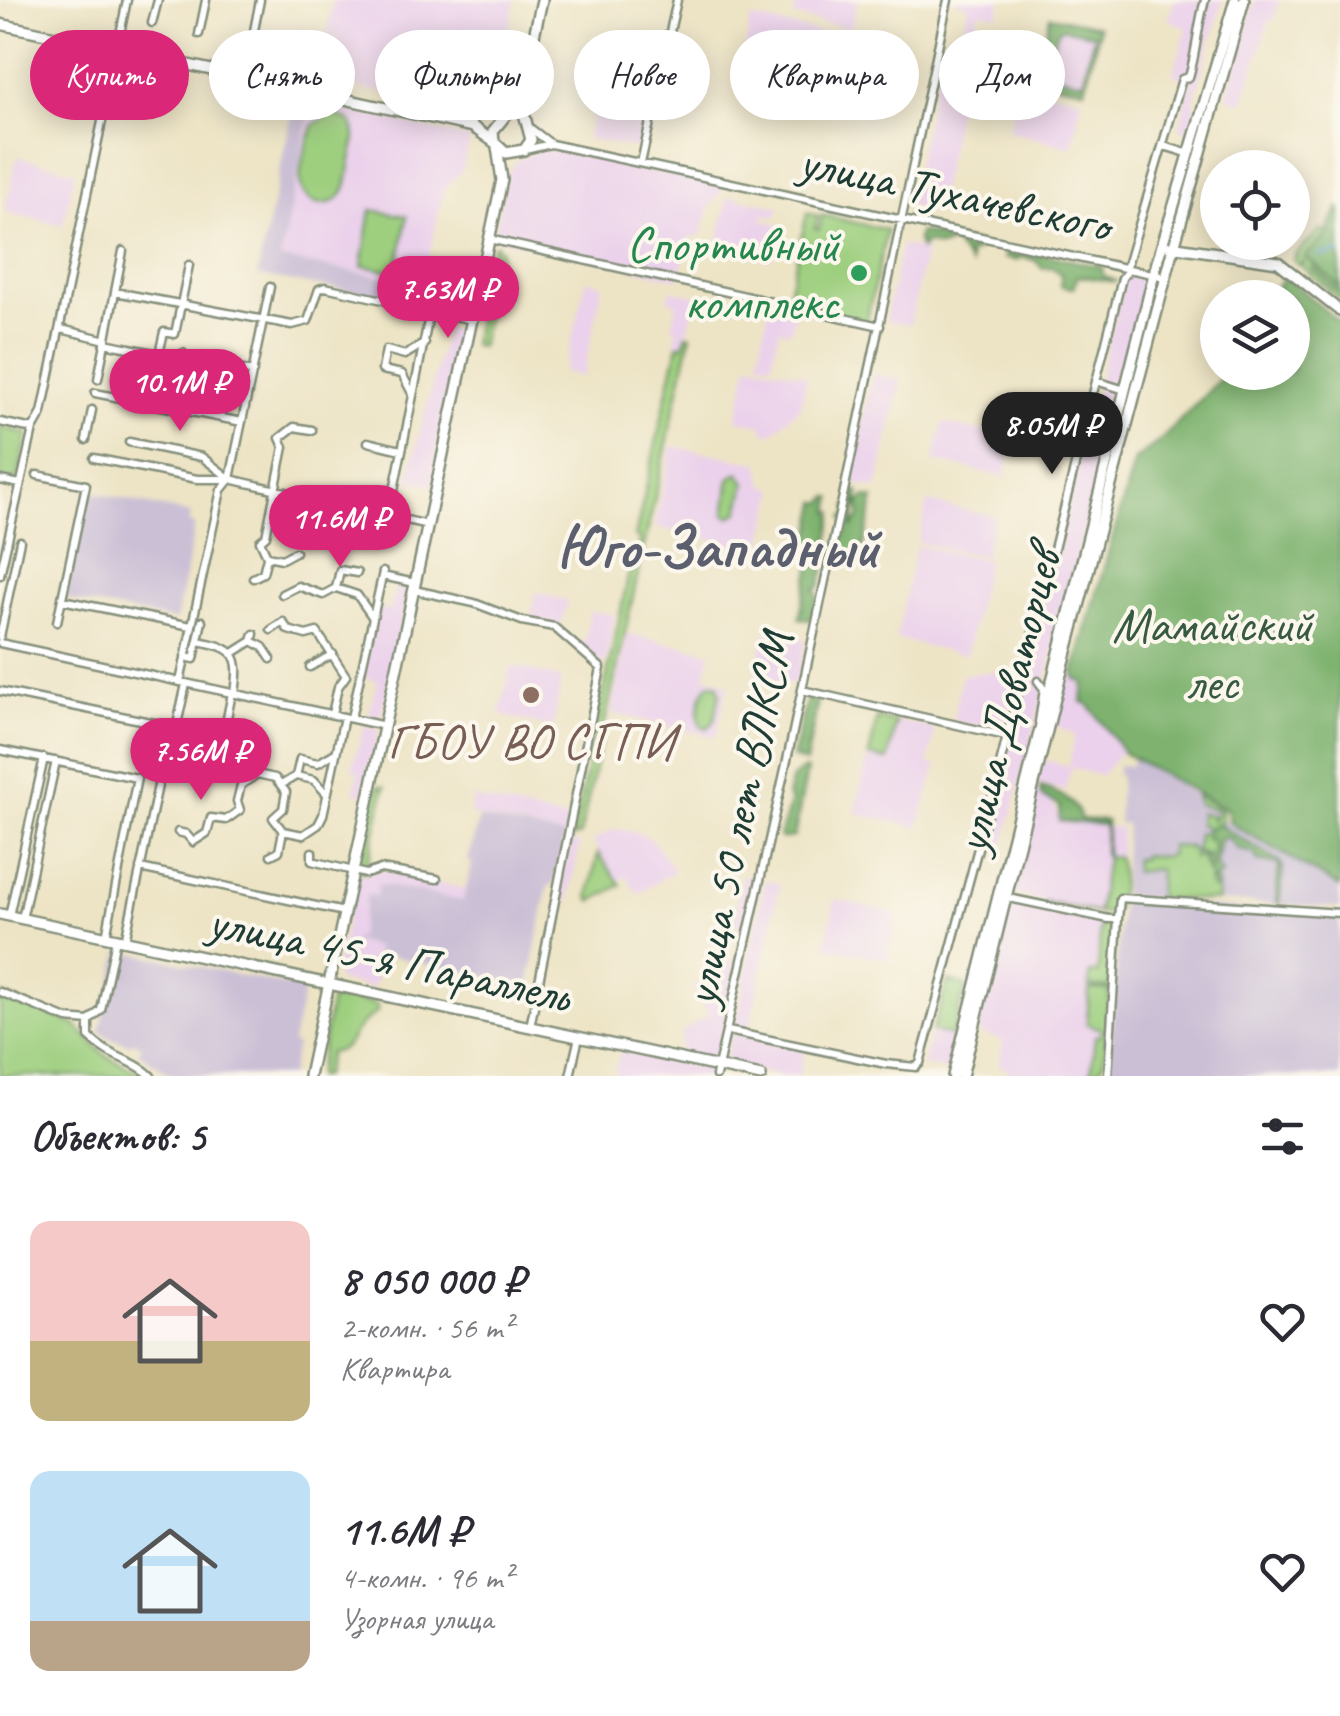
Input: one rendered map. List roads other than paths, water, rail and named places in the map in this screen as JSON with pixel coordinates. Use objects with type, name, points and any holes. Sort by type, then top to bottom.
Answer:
[{"type":"main road","points":[[535,30],[542,0]]},
{"type":"main road","name":"улица Доваторцев","points":[[962,1076],[1039,724],[1057,673],[1166,277],[1190,154],[1235,0]]},
{"type":"main road","name":"улица Доваторцев","points":[[953,1076],[1155,274],[1172,245],[1244,0]]},
{"type":"main road","points":[[0,24],[30,30]]},
{"type":"main road","points":[[355,101],[473,127],[506,154],[521,152]]},
{"type":"main road","points":[[473,127],[497,120]]},
{"type":"main road","points":[[499,120],[493,131],[503,174]]},
{"type":"main road","points":[[520,120],[529,125]]},
{"type":"main road","points":[[309,1076],[503,174],[531,140],[527,120]]},
{"type":"main road","points":[[1172,245],[1288,260],[1340,308]]},
{"type":"main road","name":"улица 45-я Параллель","points":[[4,915],[579,1037],[718,1071],[762,1076]]},
{"type":"street","points":[[121,30],[127,0]]},
{"type":"street","points":[[152,23],[158,0]]},
{"type":"street","points":[[198,34],[206,0]]},
{"type":"street","points":[[253,30],[260,0]]},
{"type":"street","points":[[642,163],[677,0]]},
{"type":"street","name":"улица 50 лет ВЛКСМ","points":[[718,1071],[948,0]]},
{"type":"street","points":[[728,1031],[886,1064],[918,1066],[950,958],[1122,278],[1130,269],[1182,79],[1189,77],[1198,47],[1196,32],[1205,0]]},
{"type":"street","points":[[0,575],[61,329],[103,120]]},
{"type":"street","name":"улица Тухачевского","points":[[529,125],[551,144]]},
{"type":"street","name":"улица Тухачевского","points":[[521,152],[551,144],[1166,277]]},
{"type":"street","points":[[1164,146],[1190,154]]},
{"type":"street","points":[[489,239],[880,326]]},
{"type":"street","points":[[1130,269],[1148,267],[1172,245]]},
{"type":"street","points":[[98,379],[123,251]]},
{"type":"street","points":[[161,406],[166,382],[156,376],[164,332],[175,334],[189,265]]},
{"type":"street","points":[[1130,269],[1146,283],[1151,294]]},
{"type":"street","points":[[116,939],[140,868],[160,776],[172,752],[185,657],[221,490],[230,479],[270,287]]},
{"type":"street","points":[[115,292],[292,325],[308,321],[319,289],[325,287],[472,320]]},
{"type":"street","points":[[389,515],[430,311]]},
{"type":"street","points":[[61,329],[160,354]]},
{"type":"street","points":[[413,396],[402,374],[382,370],[386,350],[405,354],[425,343]]},
{"type":"street","points":[[182,353],[182,358],[253,372]]},
{"type":"street","points":[[1096,381],[1126,390]]},
{"type":"street","points":[[95,392],[242,422]]},
{"type":"street","points":[[86,440],[92,410]]},
{"type":"street","points":[[0,422],[34,429]]},
{"type":"street","points":[[253,578],[264,573],[267,556],[260,541],[266,536],[276,489],[284,447],[280,438],[294,427],[312,430]]},
{"type":"street","points":[[130,442],[202,457],[230,479]]},
{"type":"street","points":[[368,442],[401,450]]},
{"type":"street","points":[[94,458],[197,479],[230,479],[428,525]]},
{"type":"street","points":[[37,475],[86,485],[57,622]]},
{"type":"street","points":[[0,480],[20,484]]},
{"type":"street","points":[[20,541],[0,636],[183,683],[385,726]]},
{"type":"street","points":[[267,556],[282,559],[294,552]]},
{"type":"street","points":[[282,594],[298,586],[323,596],[336,588],[340,570],[357,574]]},
{"type":"street","points":[[178,832],[193,842],[207,834],[212,817],[226,820],[240,810],[237,801],[241,786],[257,774],[275,778],[286,795],[282,812],[273,818],[283,831],[303,834],[318,824],[374,619],[382,574],[522,621],[554,626],[601,668],[530,1027]]},
{"type":"street","points":[[336,588],[356,595],[374,619]]},
{"type":"street","points":[[62,600],[192,626]]},
{"type":"street","points":[[185,657],[194,659],[202,622]]},
{"type":"street","points":[[271,630],[283,622],[288,630],[306,635],[317,632],[346,676],[338,687],[332,714]]},
{"type":"street","points":[[234,653],[253,638],[271,658]]},
{"type":"street","points":[[0,691],[208,734],[226,723],[238,669],[234,653],[226,646],[198,642]]},
{"type":"street","points":[[310,667],[332,654]]},
{"type":"street","points":[[1021,677],[1038,681],[1057,673]]},
{"type":"street","points":[[1038,681],[1044,688],[1039,724]]},
{"type":"street","points":[[802,690],[1006,736]]},
{"type":"street","points":[[217,730],[227,744],[243,748],[252,742]]},
{"type":"street","points":[[213,767],[224,760],[227,744]]},
{"type":"street","points":[[243,748],[241,765],[250,779]]},
{"type":"street","points":[[0,750],[133,776],[138,781],[116,939],[101,1010],[89,1022],[89,1037],[106,1053],[142,1068],[151,1076]]},
{"type":"street","points":[[296,776],[300,759],[318,763],[336,752]]},
{"type":"street","points":[[4,915],[44,758]]},
{"type":"street","points":[[224,760],[241,765]]},
{"type":"street","points":[[22,919],[56,761]]},
{"type":"street","points":[[280,785],[296,776],[314,780],[327,794]]},
{"type":"street","points":[[271,855],[279,851],[283,831]]},
{"type":"street","points":[[312,852],[312,861],[370,874],[380,869],[437,880]]},
{"type":"street","points":[[140,868],[344,912]]},
{"type":"street","points":[[1001,896],[1118,920]]},
{"type":"street","points":[[1108,1076],[1120,898],[1340,913]]},
{"type":"street","points":[[0,992],[67,1019],[89,1022]]},
{"type":"street","points":[[570,1076],[579,1037]]},
{"type":"waterway","points":[[1319,256],[1340,252]]},
{"type":"place","name":"Спортивный комплекс","points":[[859,273]]},
{"type":"place","name":"ГБОУ ВО СГПИ","points":[[531,695]]},
{"type":"district","name":"Юго-Западный","points":[[718,547]]},
{"type":"park label","name":"Мамайский лес","points":[[1212,653]]}]
